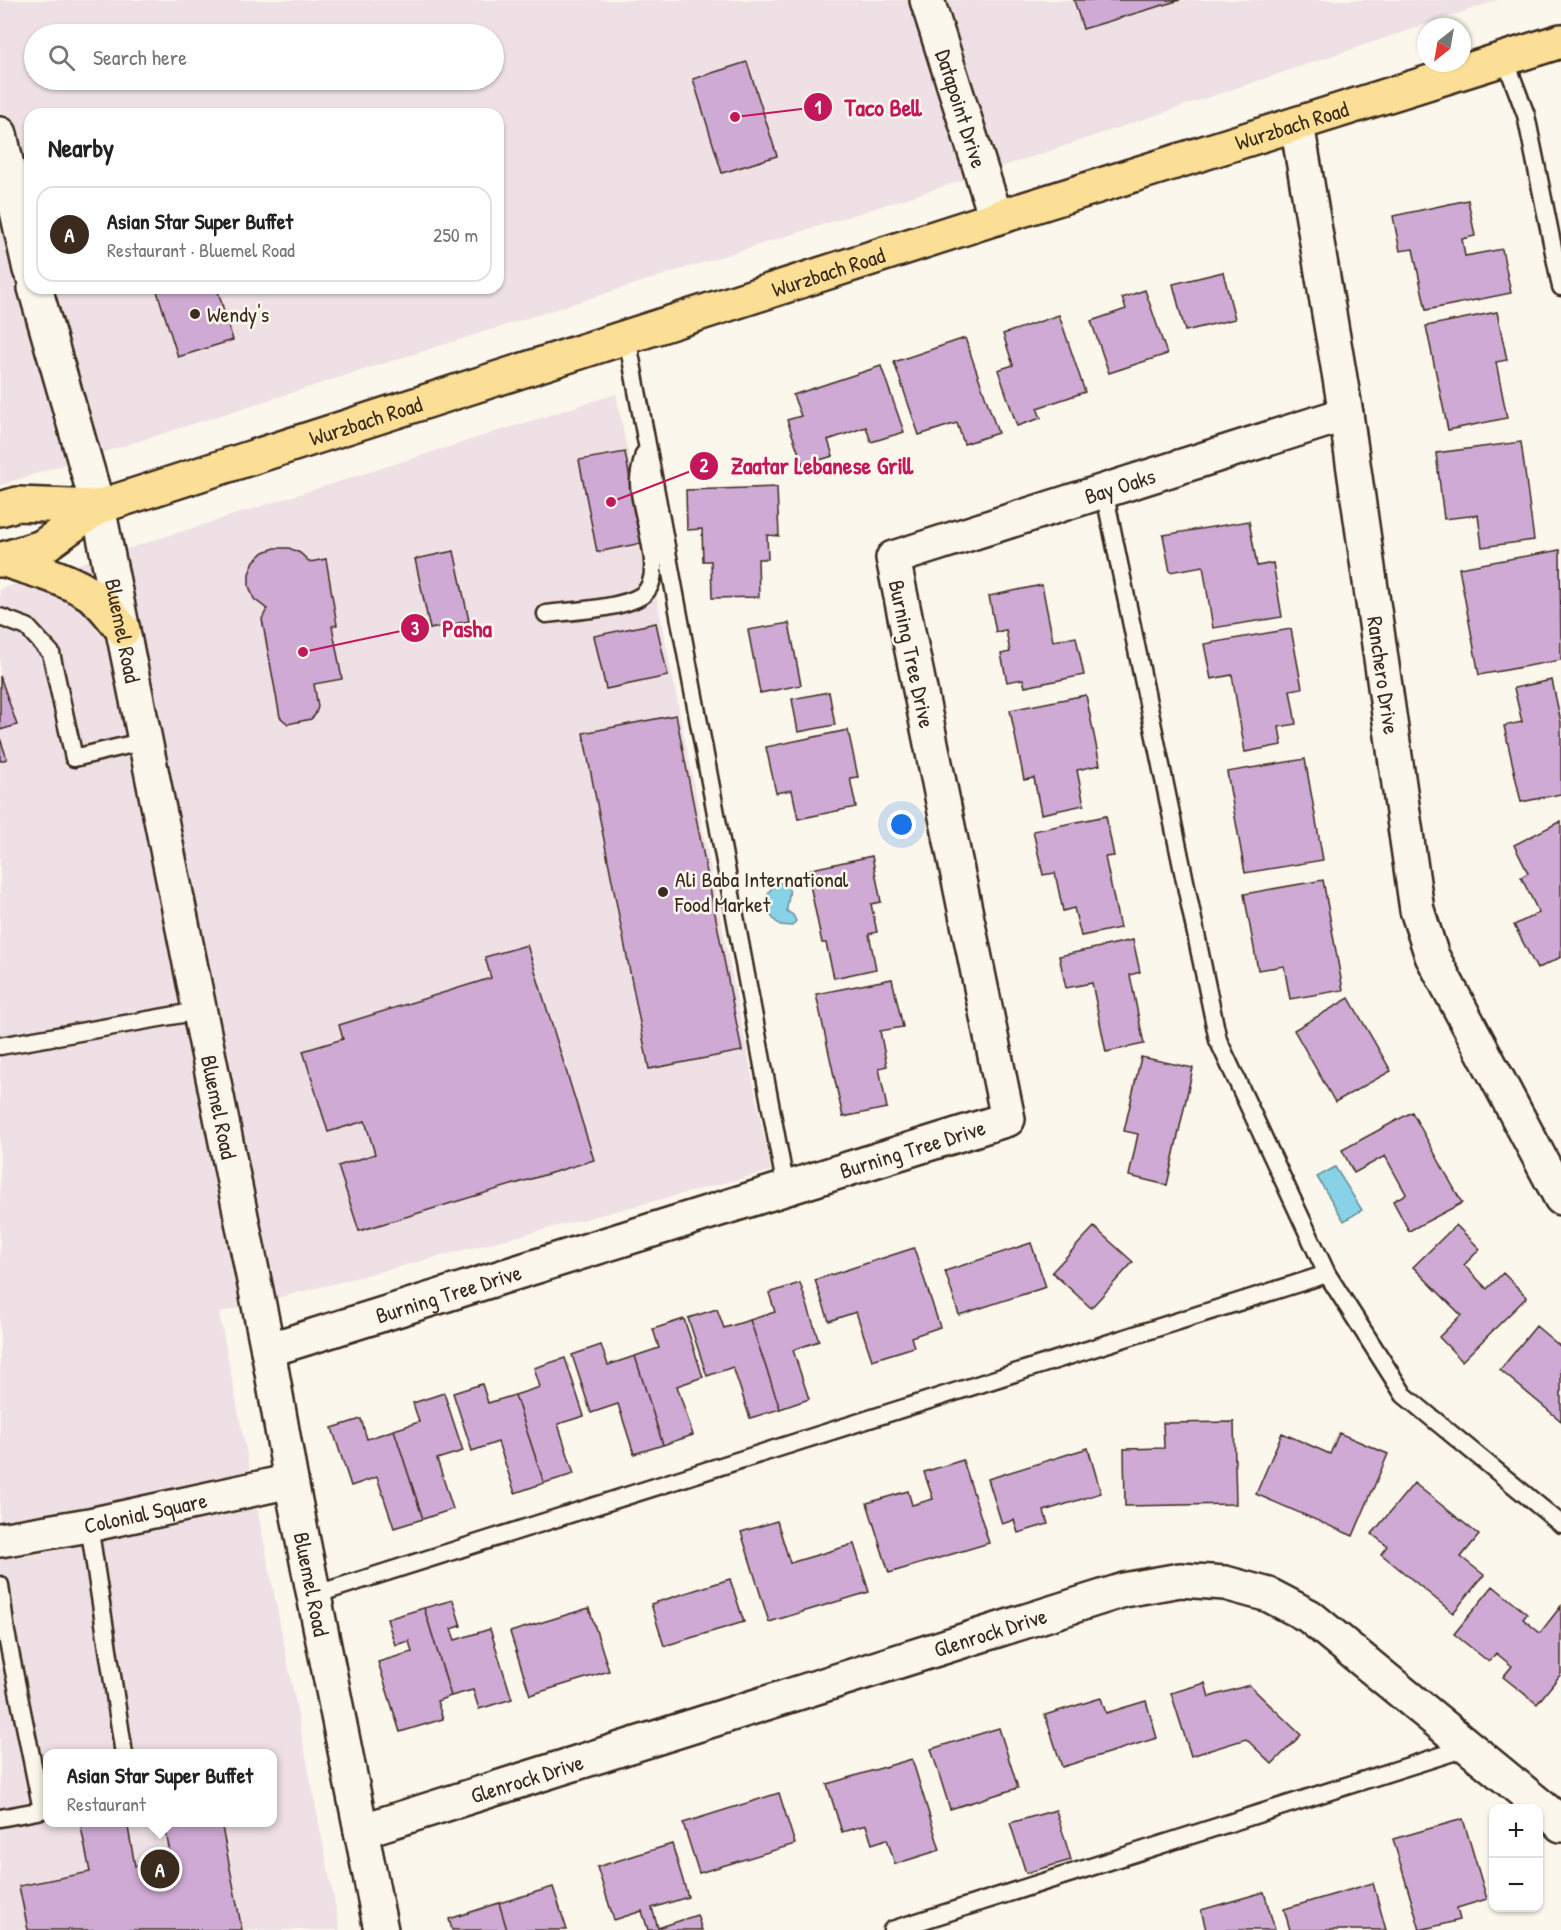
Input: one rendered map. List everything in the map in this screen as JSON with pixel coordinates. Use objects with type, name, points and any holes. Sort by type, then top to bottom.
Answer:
[{"type":"main road","name":"Wurzbach Road","points":[[1,560],[42,547],[98,507],[996,218],[1561,41]]},
{"type":"main road","name":"Wurzbach Road","points":[[0,509],[17,504],[98,507]]},
{"type":"main road","points":[[1,560],[60,579],[88,593],[104,607],[123,630]]},
{"type":"street","name":"Datapoint Drive","points":[[927,0],[996,218]]},
{"type":"street","name":"Ranchero Drive","points":[[1297,124],[1346,414],[1417,910],[1432,956],[1561,1198]]},
{"type":"street","points":[[0,134],[24,243]]},
{"type":"street","name":"Bluemel Road","points":[[37,294],[98,507],[268,1350],[291,1481],[381,1930]]},
{"type":"street","name":"Bay Oaks","points":[[892,558],[1346,414]]},
{"type":"street","name":"Burning Tree Drive","points":[[268,1350],[1008,1119],[892,558]]},
{"type":"street","name":"Colonial Square","points":[[0,1540],[89,1525],[291,1481]]},
{"type":"street","name":"Glenrock Drive","points":[[361,1831],[1124,1590],[1180,1580],[1225,1583],[1269,1595],[1309,1616],[1561,1825]]},
{"type":"lane","points":[[1505,58],[1526,115],[1561,287]]},
{"type":"lane","points":[[627,337],[786,1189]]},
{"type":"lane","points":[[546,614],[619,604],[641,596],[650,586],[654,571],[639,482],[646,441]]},
{"type":"lane","points":[[1104,491],[1218,1040],[1328,1274],[1404,1395],[1561,1524]]},
{"type":"lane","points":[[0,617],[27,627],[51,653],[74,758],[145,741]]},
{"type":"lane","points":[[1,1048],[199,1011]]},
{"type":"lane","points":[[314,1595],[1328,1274]]},
{"type":"lane","points":[[89,1525],[123,1749]]},
{"type":"lane","points":[[0,1585],[6,1632],[43,1800]]},
{"type":"lane","points":[[892,1930],[1469,1747]]},
{"type":"lane","points":[[0,1818],[43,1809]]},
{"type":"shaded area","points":[[0,0],[1498,0],[1444,18],[1417,18],[1417,27],[948,185],[0,485]]},
{"type":"shaded area","points":[[616,394],[771,1171],[219,1313],[340,1930],[0,1930],[0,589]]},
{"type":"water","points":[[777,882],[789,890],[787,911],[796,921],[792,926],[780,925],[768,910],[766,904],[768,893]]},
{"type":"water","points":[[1335,1167],[1362,1210],[1344,1221],[1317,1177]]},
{"type":"building","points":[[1074,0],[1180,0],[1083,29]]},
{"type":"building","points":[[747,62],[777,156],[722,173],[693,79]]},
{"type":"building","points":[[1468,200],[1475,236],[1462,239],[1465,256],[1502,249],[1511,293],[1426,310],[1413,249],[1400,251],[1393,216]]},
{"type":"building","points":[[1223,272],[1235,319],[1185,331],[1173,284]]},
{"type":"building","points":[[1145,290],[1167,354],[1109,373],[1091,321],[1126,309],[1122,298]]},
{"type":"building","name":"Wendy's","points":[[158,294],[219,294],[233,340],[178,357]]},
{"type":"building","points":[[1497,312],[1507,360],[1496,362],[1507,418],[1448,430],[1426,326]]},
{"type":"building","points":[[1059,315],[1085,392],[1037,408],[1041,418],[1017,426],[998,370],[1013,365],[1003,334]]},
{"type":"building","points":[[965,338],[998,433],[964,444],[957,423],[919,435],[894,362]]},
{"type":"building","points":[[881,366],[904,432],[871,442],[866,427],[828,440],[833,456],[803,465],[787,420],[801,416],[793,395]]},
{"type":"building","points":[[1521,442],[1534,540],[1482,547],[1478,515],[1444,519],[1436,453]]},
{"type":"building","points":[[625,452],[642,543],[597,552],[579,460]]},
{"type":"building","points":[[777,487],[779,536],[767,535],[768,559],[758,559],[759,597],[712,598],[711,561],[703,561],[702,529],[687,530],[686,490]]},
{"type":"building","points":[[1249,521],[1257,566],[1273,563],[1282,617],[1213,628],[1203,566],[1170,572],[1163,535]]},
{"type":"building","points":[[275,548],[289,548],[300,553],[310,562],[326,559],[337,625],[332,626],[342,679],[314,684],[318,707],[315,715],[311,719],[288,724],[280,717],[262,619],[267,609],[254,599],[249,586],[249,574],[254,561],[264,552]]},
{"type":"building","points":[[1560,550],[1561,660],[1479,675],[1459,568]]},
{"type":"building","points":[[454,551],[469,621],[430,629],[415,559]]},
{"type":"building","points":[[1042,585],[1053,641],[1076,637],[1084,675],[1025,687],[1023,679],[1007,682],[1001,654],[1010,652],[1006,630],[996,632],[989,596]]},
{"type":"building","points":[[656,623],[668,676],[606,689],[594,636]]},
{"type":"building","points":[[789,623],[801,685],[760,693],[748,630]]},
{"type":"building","points":[[1291,629],[1302,688],[1290,690],[1296,724],[1279,727],[1282,745],[1245,752],[1232,675],[1211,679],[1204,644]]},
{"type":"building","points":[[0,676],[17,725],[0,730]]},
{"type":"building","points":[[1552,680],[1561,722],[1561,794],[1521,802],[1504,726],[1522,722],[1514,688]]},
{"type":"building","points":[[829,692],[835,725],[798,732],[792,699]]},
{"type":"building","points":[[1086,695],[1100,765],[1077,770],[1084,805],[1041,814],[1034,778],[1024,780],[1010,710]]},
{"type":"building","name":"Ali Baba International Food Market","points":[[676,715],[742,1051],[649,1069],[583,733]]},
{"type":"building","points":[[848,730],[858,777],[850,778],[856,807],[798,819],[792,790],[776,793],[766,747]]},
{"type":"building","points":[[0,738],[7,759],[0,761]]},
{"type":"building","points":[[1305,759],[1323,860],[1245,873],[1227,772]]},
{"type":"building","points":[[1106,816],[1114,856],[1105,857],[1120,928],[1081,936],[1074,908],[1063,911],[1055,873],[1043,875],[1033,831]]},
{"type":"building","points":[[1561,821],[1561,957],[1537,969],[1514,925],[1539,913],[1521,877],[1528,873],[1514,845]]},
{"type":"building","points":[[872,856],[881,902],[871,904],[877,932],[869,934],[876,969],[834,978],[826,943],[822,943],[807,870]]},
{"type":"building","points":[[1323,880],[1343,990],[1290,999],[1284,966],[1258,970],[1244,894]]},
{"type":"building","points":[[1133,940],[1140,972],[1130,975],[1144,1044],[1106,1052],[1092,983],[1066,988],[1059,956]]},
{"type":"building","points":[[527,945],[594,1160],[359,1231],[338,1166],[375,1154],[365,1121],[328,1132],[303,1051],[343,1039],[339,1025],[491,978],[485,957]]},
{"type":"building","points":[[892,979],[903,1027],[880,1031],[887,1066],[879,1068],[887,1108],[843,1117],[816,994]]},
{"type":"building","points":[[1349,998],[1391,1071],[1335,1102],[1294,1030]]},
{"type":"building","points":[[1141,1057],[1193,1068],[1167,1185],[1129,1176],[1138,1134],[1124,1131]]},
{"type":"building","points":[[1412,1112],[1462,1203],[1409,1231],[1393,1201],[1406,1194],[1385,1156],[1354,1173],[1342,1150]]},
{"type":"building","points":[[1456,1225],[1480,1249],[1464,1265],[1487,1289],[1503,1273],[1527,1297],[1462,1361],[1439,1337],[1461,1315],[1413,1267]]},
{"type":"building","points":[[1094,1227],[1133,1262],[1091,1308],[1052,1272]]},
{"type":"building","points":[[1031,1243],[1046,1287],[959,1315],[945,1271]]},
{"type":"building","points":[[914,1248],[940,1327],[911,1337],[914,1347],[872,1360],[856,1312],[829,1321],[815,1280]]},
{"type":"building","points":[[800,1283],[819,1341],[793,1350],[809,1399],[780,1409],[750,1320],[775,1312],[769,1293]]},
{"type":"building","points":[[717,1309],[724,1328],[750,1320],[780,1409],[750,1418],[733,1367],[707,1376],[688,1318]]},
{"type":"building","points":[[684,1319],[703,1377],[677,1386],[693,1435],[663,1445],[635,1356],[659,1348],[653,1329]]},
{"type":"building","points":[[1536,1326],[1561,1347],[1561,1421],[1500,1370]]},
{"type":"building","points":[[601,1345],[608,1365],[635,1356],[663,1445],[634,1454],[618,1404],[591,1413],[572,1355]]},
{"type":"building","points":[[565,1358],[584,1416],[558,1424],[574,1474],[544,1483],[515,1395],[540,1387],[534,1368]]},
{"type":"building","points":[[482,1384],[488,1403],[515,1395],[544,1483],[515,1493],[498,1442],[472,1451],[453,1393]]},
{"type":"building","points":[[444,1393],[463,1451],[437,1459],[453,1509],[423,1519],[394,1430],[419,1422],[413,1403]]},
{"type":"building","points":[[361,1419],[367,1439],[394,1430],[423,1519],[394,1528],[377,1477],[351,1486],[332,1428]]},
{"type":"building","points":[[1234,1422],[1236,1504],[1125,1506],[1124,1449],[1164,1448],[1163,1423]]},
{"type":"building","points":[[1282,1433],[1330,1454],[1339,1433],[1388,1454],[1353,1536],[1256,1494]]},
{"type":"building","points":[[1088,1448],[1101,1493],[1044,1511],[1048,1524],[1018,1533],[1014,1520],[1002,1524],[988,1479]]},
{"type":"building","points":[[963,1460],[989,1543],[889,1573],[867,1503],[908,1491],[912,1505],[933,1499],[924,1472]]},
{"type":"building","points":[[1414,1483],[1479,1535],[1461,1557],[1484,1575],[1453,1613],[1381,1554],[1387,1546],[1372,1534]]},
{"type":"building","points":[[777,1521],[790,1563],[854,1544],[869,1592],[769,1622],[741,1532]]},
{"type":"building","points":[[730,1579],[744,1622],[664,1646],[651,1604]]},
{"type":"building","points":[[1493,1586],[1527,1614],[1523,1619],[1540,1633],[1561,1606],[1561,1674],[1537,1704],[1503,1677],[1512,1666],[1496,1653],[1489,1662],[1454,1634]]},
{"type":"building","points":[[453,1600],[461,1626],[451,1629],[455,1640],[490,1629],[512,1699],[479,1709],[473,1690],[451,1696],[424,1608]]},
{"type":"building","points":[[424,1608],[451,1696],[437,1701],[443,1719],[400,1732],[378,1662],[412,1652],[409,1641],[395,1645],[387,1619]]},
{"type":"building","points":[[589,1608],[609,1671],[530,1695],[510,1632]]},
{"type":"building","points":[[1205,1683],[1209,1697],[1249,1685],[1301,1735],[1272,1764],[1246,1739],[1191,1756],[1171,1693]]},
{"type":"building","points":[[1101,1698],[1106,1713],[1146,1701],[1157,1738],[1062,1767],[1045,1715]]},
{"type":"building","points":[[999,1728],[1018,1788],[950,1809],[931,1749]]},
{"type":"building","points":[[912,1759],[940,1850],[895,1864],[887,1839],[872,1844],[866,1825],[842,1832],[827,1784]]},
{"type":"building","points":[[779,1793],[795,1844],[699,1873],[683,1823]]},
{"type":"building","points":[[1056,1810],[1071,1860],[1026,1873],[1010,1823]]},
{"type":"building","points":[[1463,1819],[1487,1899],[1457,1908],[1460,1920],[1420,1930],[1393,1839]]},
{"type":"building","points":[[81,1827],[128,1827],[135,1866],[171,1858],[165,1827],[222,1827],[242,1930],[28,1930],[19,1886],[90,1872]]},
{"type":"building","points":[[672,1844],[688,1897],[652,1908],[658,1928],[697,1915],[702,1930],[648,1930],[642,1911],[614,1920],[597,1867]]},
{"type":"building","points":[[1373,1883],[1386,1930],[1290,1930],[1284,1909]]},
{"type":"building","points":[[553,1887],[567,1930],[507,1930],[499,1903]]},
{"type":"building","points":[[1264,1892],[1275,1930],[1206,1930],[1201,1910]]},
{"type":"building","points":[[499,1903],[507,1930],[452,1930],[449,1919]]},
{"type":"place","name":"Taco Bell","points":[[735,117]]},
{"type":"place","name":"Wendy's","points":[[195,314]]},
{"type":"place","name":"Zaatar Lebanese Grill","points":[[611,502]]},
{"type":"place","name":"Pasha","points":[[303,652]]},
{"type":"place","name":"Ali Baba International Food Market","points":[[663,892]]},
{"type":"place","name":"Asian Star Super Buffet","points":[[160,1869]]}]
